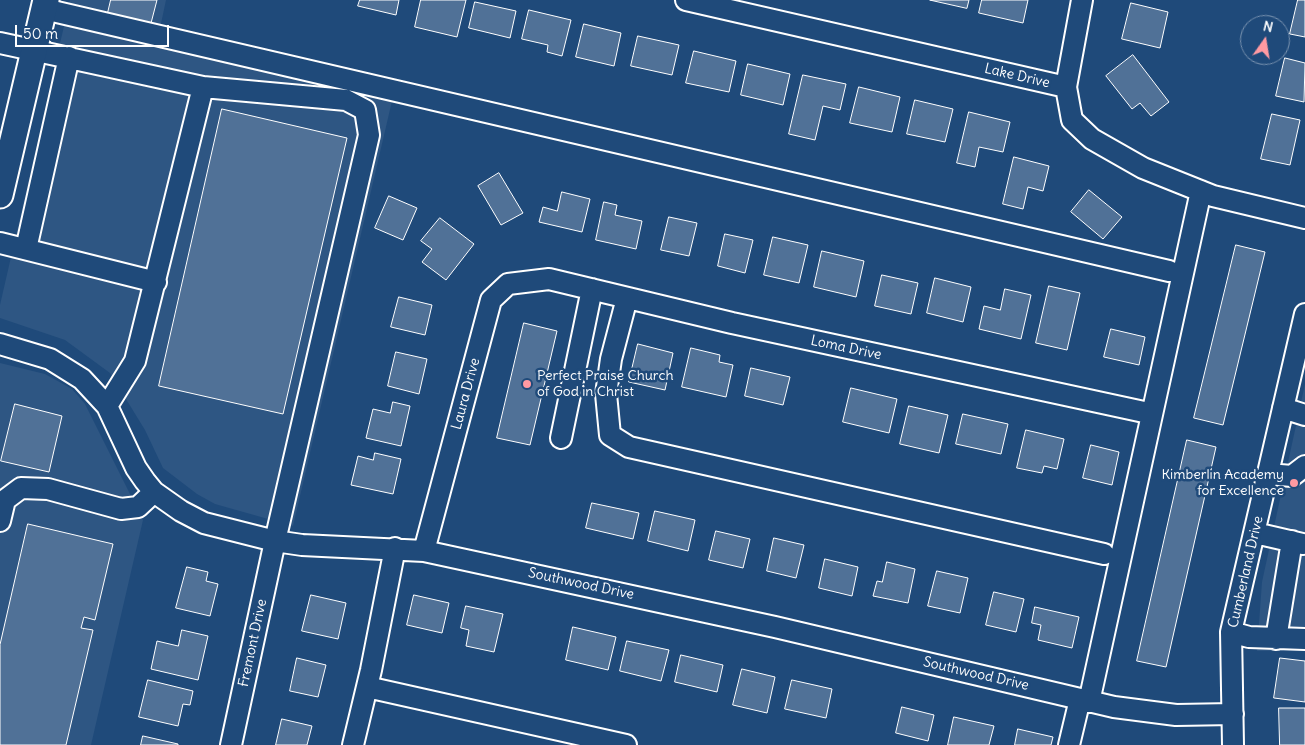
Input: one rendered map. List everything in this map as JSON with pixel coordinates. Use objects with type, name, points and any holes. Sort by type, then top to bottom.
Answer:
[{"type":"main road","points":[[0,195],[45,4]]},
{"type":"street","name":"Lake Drive","points":[[686,0],[1066,87],[1072,120],[1092,139],[1143,168],[1201,191],[1305,218]]},
{"type":"street","points":[[1066,87],[1082,0]]},
{"type":"street","points":[[45,4],[1169,271]]},
{"type":"street","points":[[0,43],[203,87],[135,361],[106,406]]},
{"type":"street","points":[[26,249],[69,57]]},
{"type":"street","name":"Fremont Drive","points":[[203,87],[346,100],[365,110],[369,135],[275,541],[231,745]]},
{"type":"street","points":[[1069,745],[1084,700],[1201,191]]},
{"type":"street","points":[[0,243],[156,282]]},
{"type":"street","name":"Loma Drive","points":[[549,279],[732,323],[1144,412]]},
{"type":"street","name":"Laura Drive","points":[[424,551],[491,300],[508,284],[549,279]]},
{"type":"street","points":[[561,438],[592,289]]},
{"type":"street","points":[[627,298],[611,359],[606,394],[610,434],[629,447],[1104,554]]},
{"type":"street","name":"Cumberland Drive","points":[[1233,745],[1231,632],[1305,314]]},
{"type":"street","name":"Southwood Drive","points":[[0,344],[50,359],[68,368],[82,379],[106,406],[136,468],[154,492],[204,523],[275,541],[302,545],[395,548],[424,551],[766,625],[1114,707],[1176,715],[1233,714]]},
{"type":"street","points":[[1283,408],[1305,415]]},
{"type":"street","points":[[1268,474],[1292,476],[1305,466]]},
{"type":"street","points":[[0,521],[2,500],[21,488],[48,489],[121,509],[138,507],[154,492]]},
{"type":"street","points":[[1255,533],[1298,543],[1276,639]]},
{"type":"street","points":[[353,745],[367,687],[395,548]]},
{"type":"street","points":[[1231,632],[1249,637],[1305,639]]},
{"type":"street","points":[[367,687],[626,745]]},
{"type":"shaded area","points":[[70,0],[166,0],[159,33],[395,88],[293,526],[215,504],[197,494],[163,468],[145,430],[110,373],[65,340],[0,318],[0,305]]},
{"type":"shaded area","points":[[0,363],[45,374],[72,389],[85,404],[143,520],[91,745],[0,745]]},
{"type":"shaded area","name":"Kimberlin Academy for Excellence","points":[[1305,384],[1305,651],[1257,651],[1262,582]]},
{"type":"building","points":[[111,0],[157,0],[150,27],[107,17]]},
{"type":"building","points":[[360,0],[399,0],[396,15],[358,6]]},
{"type":"building","points":[[421,0],[466,0],[457,37],[415,27]]},
{"type":"building","points":[[930,0],[969,0],[967,8]]},
{"type":"building","points":[[982,0],[1028,0],[1023,23],[979,13]]},
{"type":"building","points":[[1298,0],[1305,0],[1305,37],[1290,34]]},
{"type":"building","points":[[475,2],[516,11],[510,38],[469,28]]},
{"type":"building","points":[[1131,3],[1168,12],[1160,48],[1122,39]]},
{"type":"building","points":[[529,10],[571,20],[562,56],[547,52],[548,45],[522,39]]},
{"type":"building","points":[[584,24],[621,33],[614,66],[576,57]]},
{"type":"building","points":[[638,36],[679,45],[672,75],[631,66]]},
{"type":"building","points":[[694,51],[736,61],[729,92],[686,83]]},
{"type":"building","points":[[1133,55],[1169,102],[1151,116],[1140,103],[1132,109],[1106,76]]},
{"type":"building","points":[[1290,59],[1305,63],[1304,102],[1276,96],[1283,65],[1290,65]]},
{"type":"building","points":[[748,64],[790,74],[783,105],[741,95]]},
{"type":"building","points":[[803,75],[846,84],[840,110],[823,106],[815,140],[789,134]]},
{"type":"building","points":[[859,87],[900,97],[892,132],[850,123]]},
{"type":"building","points":[[915,100],[953,109],[945,142],[907,134]]},
{"type":"building","points":[[222,109],[347,138],[283,414],[159,386]]},
{"type":"building","points":[[969,112],[1010,122],[1003,152],[979,147],[975,167],[957,163]]},
{"type":"building","points":[[1272,114],[1300,120],[1290,165],[1261,159]]},
{"type":"building","points":[[1014,157],[1049,166],[1043,191],[1028,187],[1023,209],[1003,204]]},
{"type":"building","points":[[499,173],[523,213],[501,225],[478,186]]},
{"type":"building","points":[[1089,190],[1122,217],[1103,239],[1071,212]]},
{"type":"building","points":[[562,192],[590,199],[582,232],[539,222],[543,207],[557,211]]},
{"type":"building","points":[[389,196],[417,208],[403,240],[375,228]]},
{"type":"building","points":[[604,202],[617,205],[615,215],[642,221],[636,249],[596,240]]},
{"type":"building","points":[[669,217],[697,223],[689,256],[661,250]]},
{"type":"building","points":[[440,218],[474,244],[446,280],[422,262],[432,249],[421,241]]},
{"type":"building","points":[[725,234],[753,240],[745,273],[718,266]]},
{"type":"building","points":[[773,237],[808,245],[799,283],[764,275]]},
{"type":"building","points":[[1236,245],[1265,252],[1223,425],[1194,418]]},
{"type":"building","points":[[822,251],[864,261],[856,297],[814,287]]},
{"type":"building","points":[[882,275],[918,283],[911,314],[875,306]]},
{"type":"building","points":[[935,278],[971,287],[963,322],[927,313]]},
{"type":"building","points":[[1049,286],[1080,293],[1067,350],[1036,343]]},
{"type":"building","points":[[1005,289],[1031,295],[1021,339],[979,329],[984,306],[1000,310]]},
{"type":"building","points":[[399,297],[432,305],[425,335],[391,327]]},
{"type":"building","name":"Perfect Praise Church of God in Christ","points":[[524,323],[557,331],[530,445],[497,438]]},
{"type":"building","points":[[1111,329],[1145,337],[1139,365],[1104,357]]},
{"type":"building","points":[[638,344],[673,353],[665,390],[629,382]]},
{"type":"building","points":[[691,348],[720,355],[719,362],[733,365],[726,397],[682,387]]},
{"type":"building","points":[[396,352],[427,359],[419,394],[388,386]]},
{"type":"building","points":[[751,368],[790,377],[783,405],[745,396]]},
{"type":"building","points":[[851,388],[897,399],[889,433],[843,422]]},
{"type":"building","points":[[393,402],[410,406],[401,446],[366,438],[373,409],[390,413]]},
{"type":"building","points":[[15,404],[62,416],[49,472],[1,461]]},
{"type":"building","points":[[909,406],[948,415],[939,453],[900,444]]},
{"type":"building","points":[[963,414],[1008,424],[1001,454],[956,444]]},
{"type":"building","points":[[1026,430],[1064,439],[1057,469],[1044,466],[1042,473],[1017,468]]},
{"type":"building","points":[[1187,440],[1216,447],[1166,667],[1137,661]]},
{"type":"building","points":[[1091,445],[1119,452],[1112,485],[1083,478]]},
{"type":"building","points":[[375,453],[401,459],[393,494],[351,485],[358,456],[373,460]]},
{"type":"building","points":[[592,503],[639,513],[633,539],[586,528]]},
{"type":"building","points":[[655,511],[695,520],[688,551],[648,541]]},
{"type":"building","points":[[28,524],[113,544],[95,620],[84,617],[81,628],[93,630],[66,745],[0,745],[0,645]]},
{"type":"building","points":[[716,531],[750,539],[743,568],[709,560]]},
{"type":"building","points":[[774,538],[804,545],[796,578],[767,571]]},
{"type":"building","points":[[825,559],[858,567],[852,596],[819,588]]},
{"type":"building","points":[[887,562],[915,569],[908,603],[873,596],[877,581],[882,582]]},
{"type":"building","points":[[187,567],[208,572],[206,581],[218,584],[210,616],[176,608]]},
{"type":"building","points":[[937,571],[968,578],[960,613],[928,606]]},
{"type":"building","points":[[994,592],[1024,599],[1016,632],[986,625]]},
{"type":"building","points":[[311,595],[346,603],[338,639],[302,631]]},
{"type":"building","points":[[414,595],[449,603],[442,633],[407,625]]},
{"type":"building","points":[[466,606],[503,614],[494,652],[466,646],[469,630],[461,628]]},
{"type":"building","points":[[1035,607],[1079,617],[1072,648],[1038,640],[1041,625],[1032,623]]},
{"type":"building","points":[[573,627],[616,637],[608,670],[566,660]]},
{"type":"building","points":[[182,630],[208,636],[198,680],[151,669],[157,641],[178,646]]},
{"type":"building","points":[[627,641],[669,650],[661,681],[620,671]]},
{"type":"building","points":[[681,655],[723,665],[717,692],[675,682]]},
{"type":"building","points":[[297,658],[326,665],[318,697],[290,691]]},
{"type":"building","points":[[1280,658],[1305,661],[1305,702],[1274,698]]},
{"type":"building","points":[[742,669],[775,677],[767,713],[733,705]]},
{"type":"building","points":[[148,680],[193,691],[190,705],[183,704],[178,726],[139,717]]},
{"type":"building","points":[[792,680],[832,689],[826,718],[785,709]]},
{"type":"building","points":[[902,707],[934,715],[928,741],[896,733]]},
{"type":"building","points":[[1279,708],[1305,708],[1305,745],[1280,745]]},
{"type":"building","points":[[954,717],[994,726],[989,745],[948,745]]},
{"type":"building","points":[[282,719],[312,726],[307,745],[276,745]]},
{"type":"building","points":[[1018,729],[1053,737],[1051,745],[1015,745]]},
{"type":"building","points":[[143,736],[178,744],[178,745],[141,745]]},
{"type":"place","name":"Perfect Praise Church of God in Christ","points":[[527,384]]},
{"type":"place","name":"Kimberlin Academy for Excellence","points":[[1294,483]]}]
